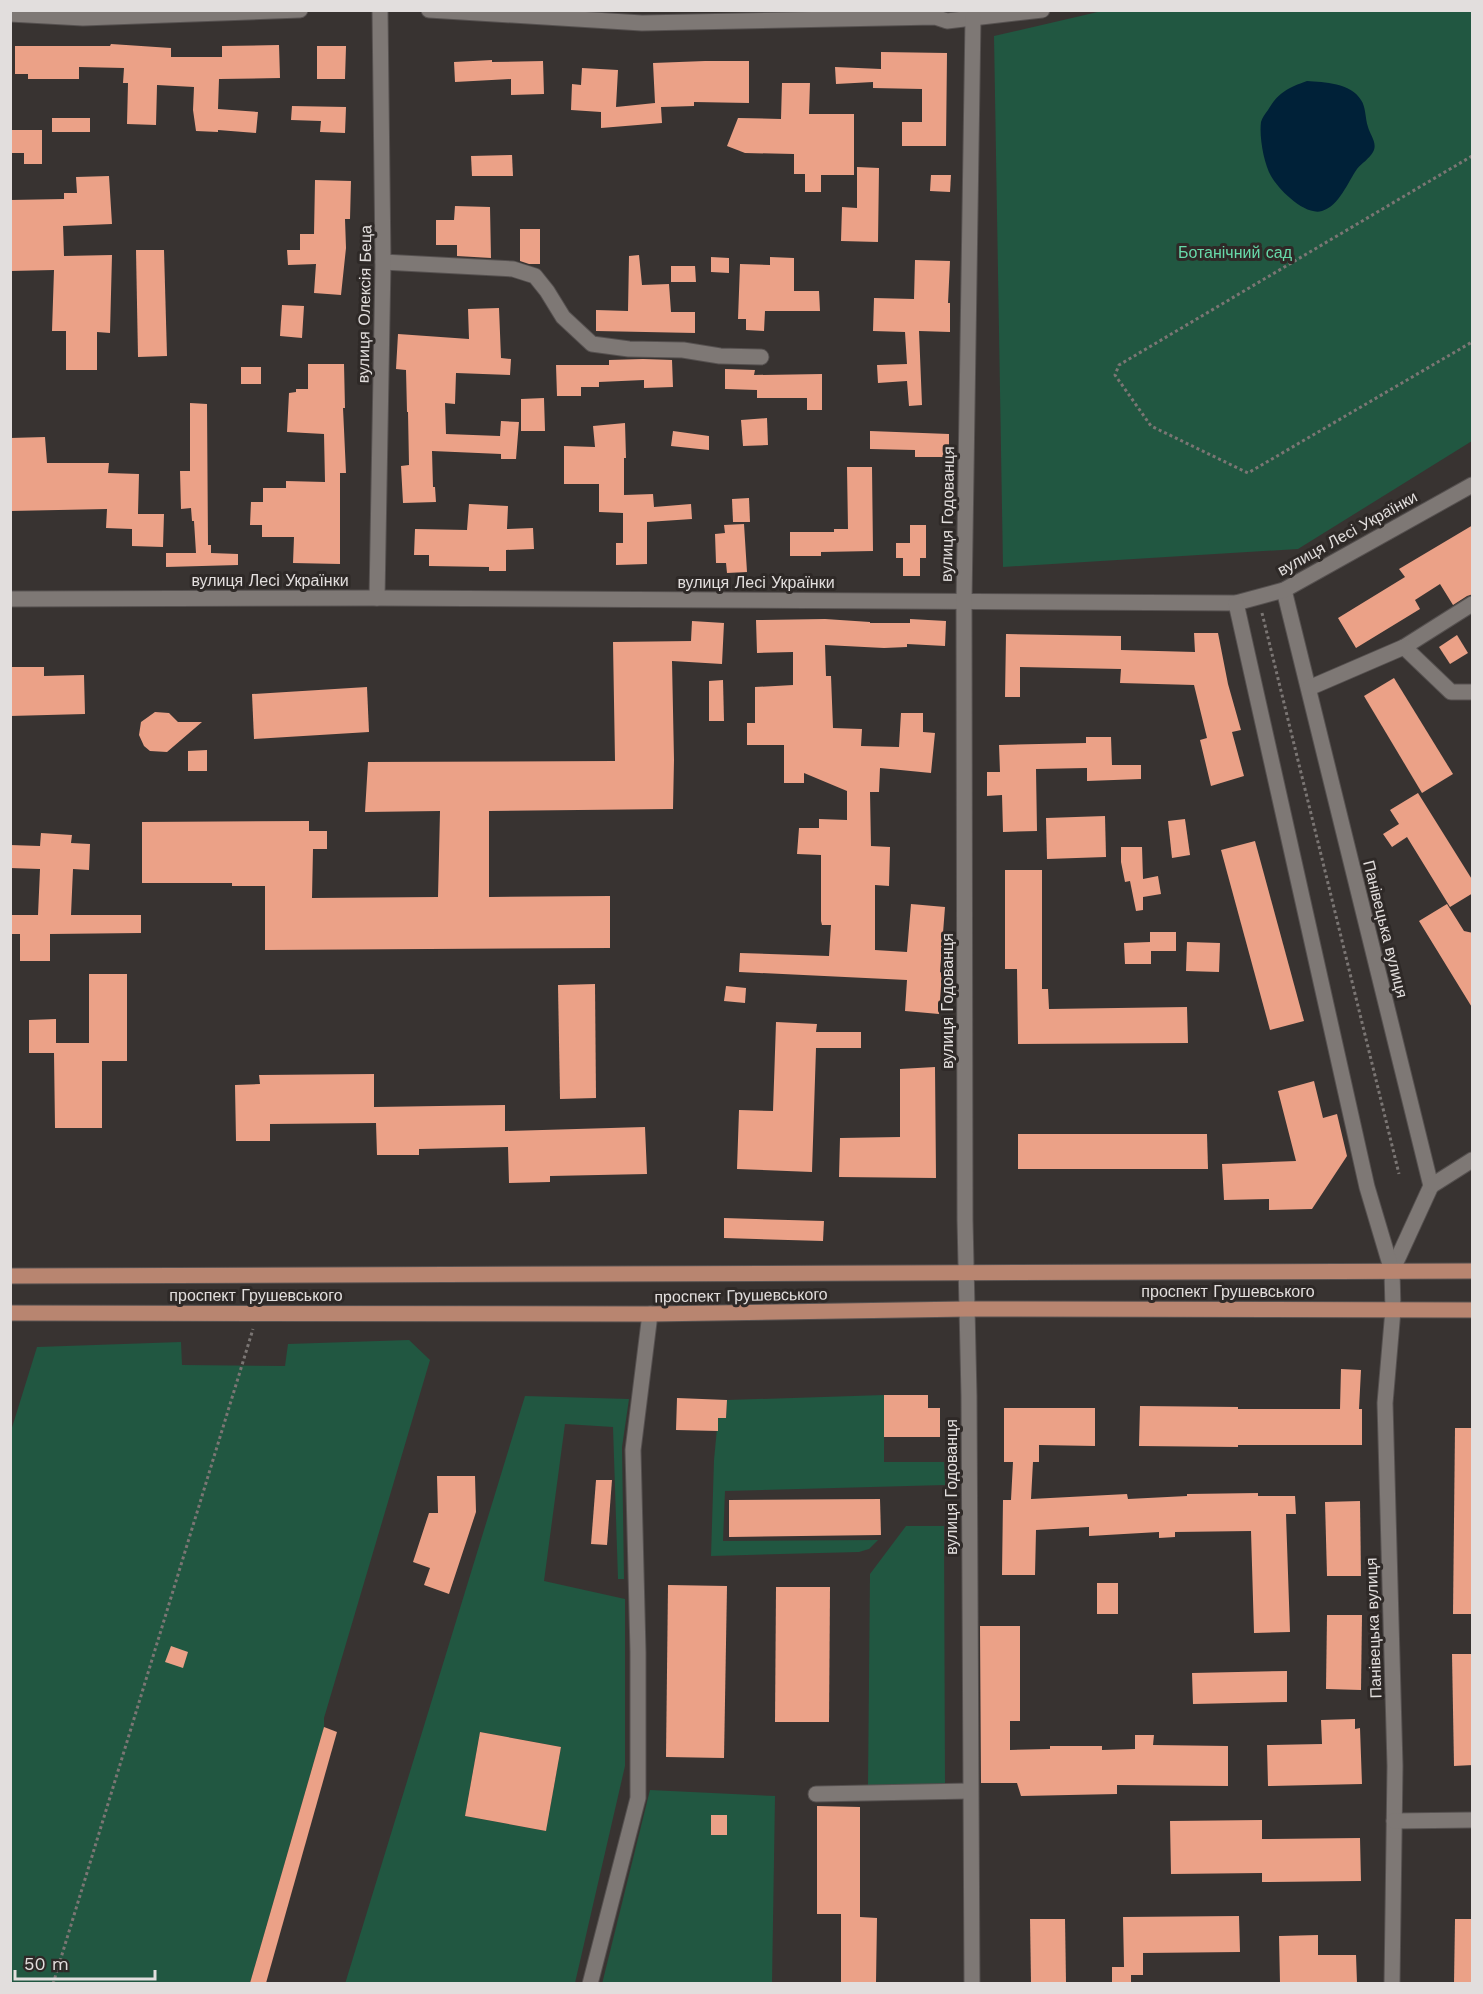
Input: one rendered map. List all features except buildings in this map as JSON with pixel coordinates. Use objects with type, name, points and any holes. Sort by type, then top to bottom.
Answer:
[{"type":"main road","name":"проспект Грушевського","points":[[10,1276],[1473,1271]]},
{"type":"main road","name":"проспект Грушевського","points":[[10,1313],[650,1314],[967,1309],[1473,1310]]},
{"type":"street","points":[[10,14],[83,18],[300,10]]},
{"type":"street","name":"вулиця Олексія Беца","points":[[377,598],[383,262],[380,10]]},
{"type":"street","points":[[429,10],[642,23],[935,17],[947,21],[1042,10]]},
{"type":"street","name":"вулиця Годованця","points":[[972,1983],[969,1408],[966,1273],[964,602],[973,18]]},
{"type":"street","points":[[383,262],[513,269],[535,276],[563,317],[592,344],[629,349],[682,350],[720,356],[761,357]]},
{"type":"street","name":"вулиця Лесі Українки","points":[[10,599],[377,598],[1236,603],[1284,590],[1473,484]]},
{"type":"street","name":"Панівецька вулиця","points":[[1284,590],[1431,1186],[1392,1271]]},
{"type":"street","name":"Панівецька вулиця","points":[[1236,603],[1367,1187],[1392,1271],[1393,1310],[1385,1403],[1395,1766],[1392,1983]]},
{"type":"street","points":[[1309,688],[1404,647],[1473,604]]},
{"type":"street","points":[[1404,647],[1451,692],[1473,692]]},
{"type":"street","points":[[1431,1186],[1473,1160]]},
{"type":"street","points":[[590,1983],[638,1798],[638,1652],[633,1450],[650,1314]]},
{"type":"street","points":[[816,1794],[970,1791]]},
{"type":"street","points":[[1394,1821],[1473,1820]]},
{"type":"path","points":[[1473,156],[1119,365],[1115,375],[1151,426],[1248,473],[1473,342]]},
{"type":"path","points":[[1262,613],[1399,1174]]},
{"type":"path","points":[[53,1983],[258,1313]]},
{"type":"green space","name":"Ботанічний сад","points":[[1102,11],[1472,11],[1472,441],[1298,549],[1003,567],[994,36]]},
{"type":"green space","points":[[409,1340],[430,1360],[324,1718],[324,1727],[250,1983],[11,1984],[10,1434],[37,1347],[181,1342],[182,1365],[285,1366],[288,1344]]},
{"type":"green space","points":[[884,1395],[884,1462],[944,1462],[945,1485],[725,1491],[723,1541],[878,1540],[869,1549],[859,1552],[711,1556],[714,1460],[718,1418],[726,1418],[727,1400]]},
{"type":"green space","points":[[525,1396],[629,1399],[622,1447],[624,1579],[618,1579],[613,1427],[565,1424],[544,1581],[625,1599],[625,1766],[575,1983],[345,1984]],"holes":[[[480,1732],[561,1747],[546,1831],[465,1816]]]},
{"type":"green space","points":[[906,1526],[944,1526],[945,1785],[868,1787],[870,1574]]},
{"type":"green space","points":[[650,1790],[775,1796],[772,1983],[602,1984]]},
{"type":"water","points":[[1307,81],[1337,84],[1357,94],[1364,106],[1367,124],[1375,145],[1338,199],[1328,208],[1315,212],[1293,201],[1275,182],[1268,171],[1261,143],[1261,122],[1272,104],[1284,92]]}]
